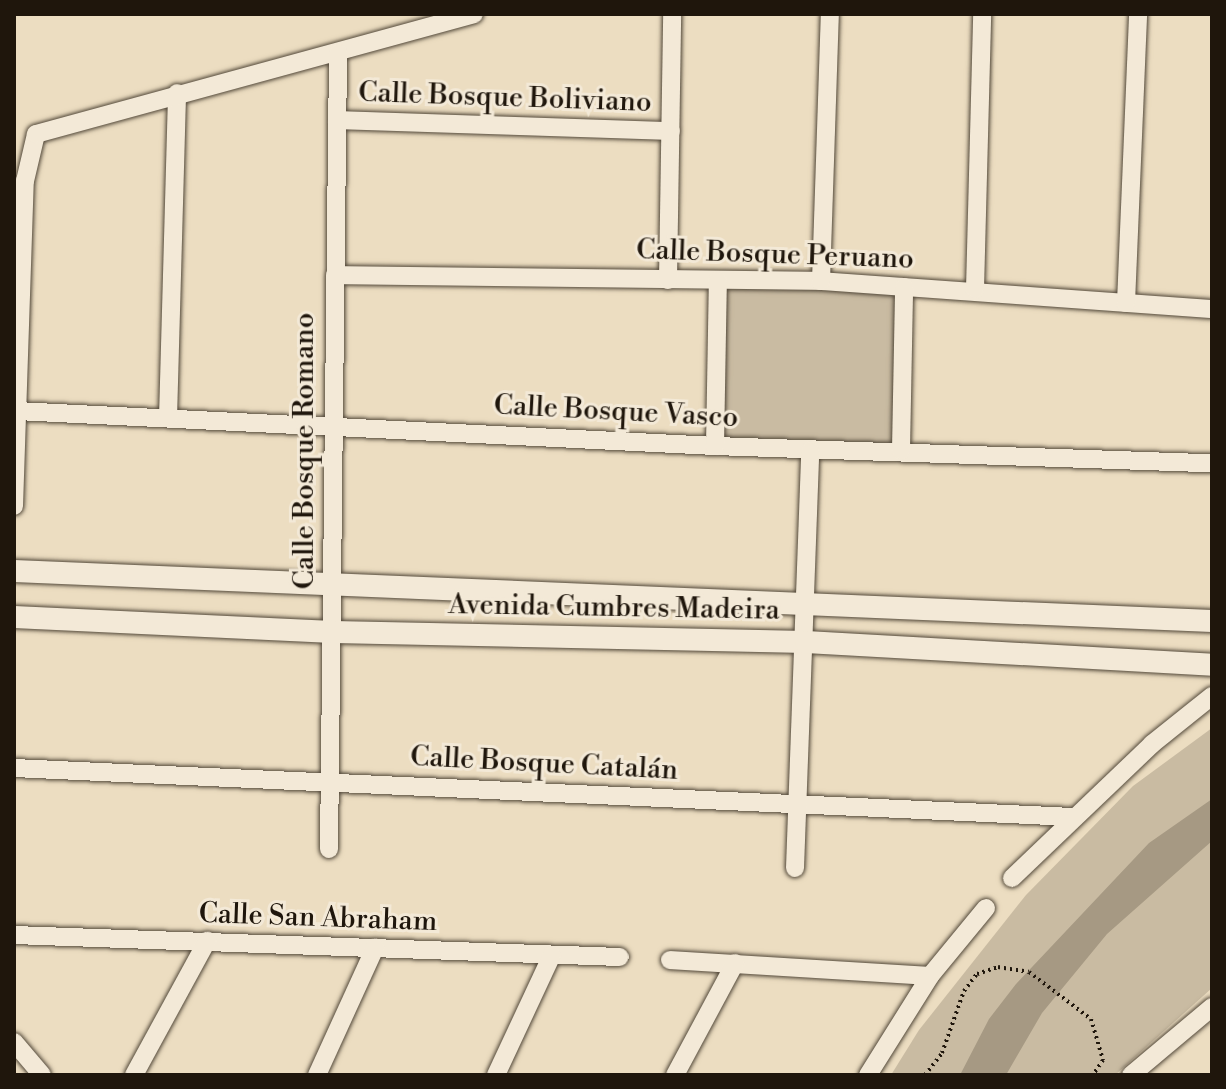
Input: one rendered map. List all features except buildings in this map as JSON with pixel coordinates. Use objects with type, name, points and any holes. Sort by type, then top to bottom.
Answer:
[{"type":"street","points":[[14,506],[25,181],[36,134],[177,93],[338,53],[434,19],[474,14]]},
{"type":"street","points":[[668,280],[672,14]]},
{"type":"street","points":[[821,281],[830,14]]},
{"type":"street","points":[[975,289],[982,14]]},
{"type":"street","points":[[1126,303],[1138,14]]},
{"type":"street","name":"Calle Bosque Romano","points":[[329,849],[338,53]]},
{"type":"street","points":[[168,418],[177,93]]},
{"type":"street","name":"Calle Bosque Boliviano","points":[[337,120],[671,131]]},
{"type":"street","name":"Calle Bosque Peruano","points":[[335,275],[821,281],[975,289],[1212,309]]},
{"type":"street","points":[[715,446],[718,281]]},
{"type":"street","points":[[901,450],[904,287]]},
{"type":"street","name":"Calle Bosque Vasco","points":[[17,411],[715,446],[1212,463]]},
{"type":"street","points":[[795,868],[808,602],[810,450]]},
{"type":"street","name":"Avenida Cumbres Madeira","points":[[14,571],[1212,621]]},
{"type":"street","name":"Avenida Cumbres Madeira","points":[[14,617],[333,632],[806,642],[1212,665]]},
{"type":"street","points":[[1012,878],[1072,817],[1212,696]]},
{"type":"street","name":"Calle Bosque Catalán","points":[[14,768],[1072,817]]},
{"type":"street","points":[[868,1075],[930,976],[986,908]]},
{"type":"street","name":"Calle San Abraham","points":[[14,935],[620,957]]},
{"type":"street","points":[[134,1075],[207,941]]},
{"type":"street","points":[[317,1075],[375,948]]},
{"type":"street","points":[[496,1075],[552,955]]},
{"type":"street","points":[[670,960],[930,976]]},
{"type":"street","points":[[675,1075],[735,963]]},
{"type":"street","points":[[1131,1075],[1212,1007]]},
{"type":"street","points":[[14,1042],[42,1075]]},
{"type":"path","points":[[925,1075],[942,1053],[964,991],[977,974],[998,967],[1029,972],[1091,1019],[1103,1060],[1093,1075]]},
{"type":"shaded area","points":[[718,281],[904,287],[901,450],[715,446]]},
{"type":"shaded area","points":[[1212,728],[1212,988],[1115,1075],[891,1075],[919,1030],[1026,895],[1133,786]]},
{"type":"shaded area","points":[[1212,799],[1212,841],[1107,934],[1042,1013],[1006,1075],[960,1075],[989,1019],[1016,984],[1149,843]]}]
